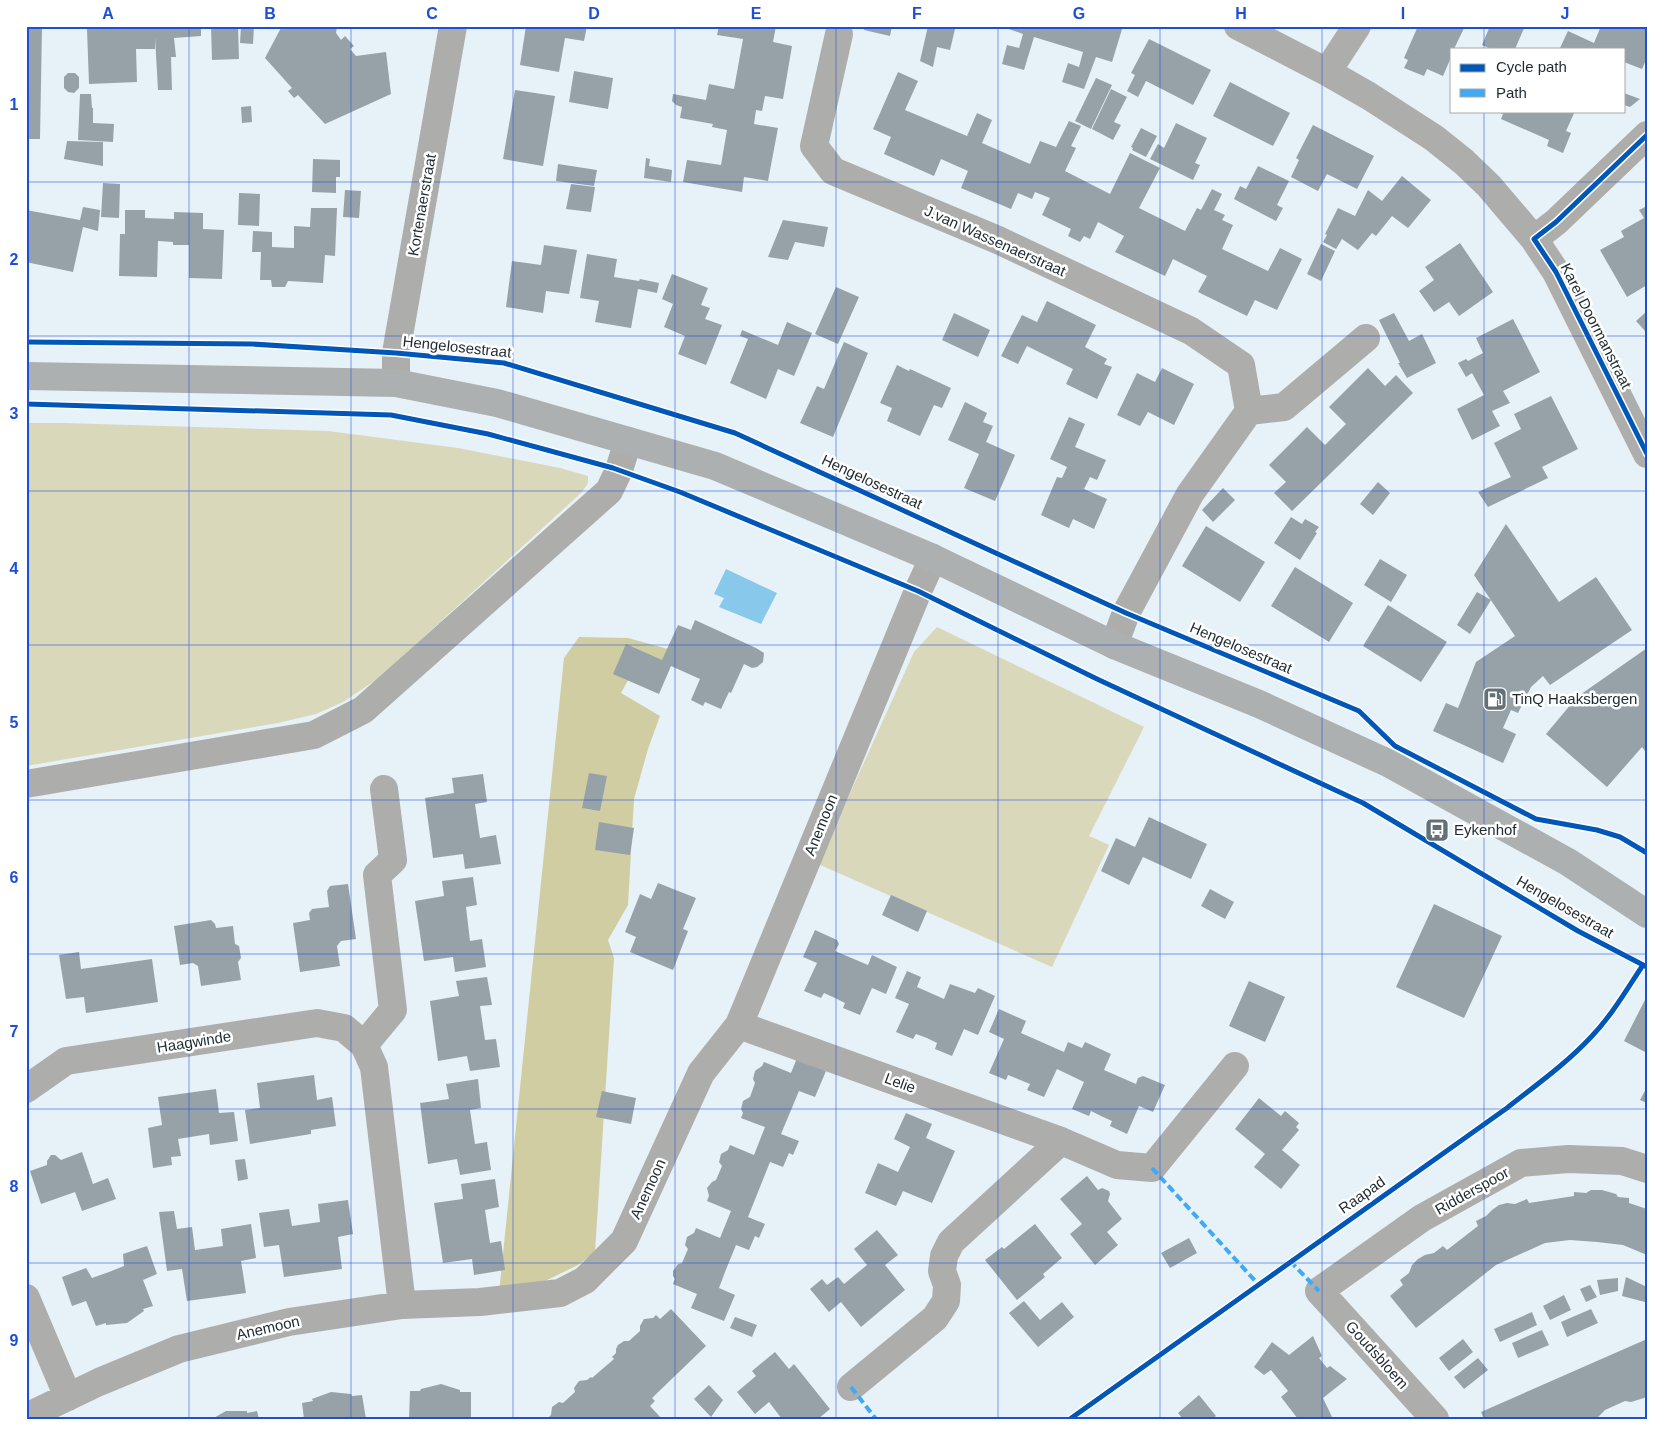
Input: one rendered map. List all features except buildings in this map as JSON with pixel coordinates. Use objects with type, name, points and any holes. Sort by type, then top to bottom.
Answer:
[{"type":"main road","points":[[26,376],[396,383],[497,403],[715,466],[933,558],[1114,645],[1259,704],[1388,763],[1568,862],[1647,914]]},
{"type":"street","name":"Kortenaerstraat","points":[[396,383],[396,353],[453,26]]},
{"type":"street","name":"Karel Doormanstraat","points":[[1238,26],[1369,96],[1434,138],[1464,162],[1489,186],[1534,239],[1556,272],[1647,454]]},
{"type":"street","points":[[1327,72],[1357,26]]},
{"type":"street","name":"J.van Wassenaerstraat","points":[[839,34],[814,146],[833,171],[998,240],[1191,331],[1241,365],[1250,411]]},
{"type":"street","points":[[1534,239],[1556,222],[1647,135]]},
{"type":"street","points":[[1114,645],[1126,612],[1190,494],[1250,411],[1284,407],[1366,338]]},
{"type":"street","points":[[26,784],[314,735],[363,710],[609,491],[619,470],[628,441]]},
{"type":"street","name":"Anemoon","points":[[31,1416],[68,1396],[179,1349],[289,1322],[402,1305],[480,1302],[560,1293],[585,1280],[624,1241],[701,1073],[739,1025],[918,590],[933,558]]},
{"type":"street","points":[[364,1045],[393,1010],[377,875],[393,860],[384,789]]},
{"type":"street","name":"Haagwinde","points":[[26,1089],[66,1062],[318,1023],[344,1028],[364,1045],[374,1067],[402,1305]]},
{"type":"street","name":"Lelie","points":[[739,1025],[1061,1141],[1117,1165],[1152,1168],[1235,1066]]},
{"type":"street","points":[[851,1387],[935,1318],[946,1301],[947,1285],[942,1271],[944,1256],[951,1242],[1061,1141]]},
{"type":"street","name":"Ridderspoor","points":[[1318,1291],[1422,1218],[1521,1163],[1568,1159],[1622,1160],[1647,1169]]},
{"type":"street","name":"Goudsbloem","points":[[1318,1291],[1435,1419]]},
{"type":"street","points":[[26,1298],[68,1396]]},
{"type":"green space","points":[[26,423],[328,431],[458,448],[560,468],[588,476],[588,483],[582,492],[379,678],[343,702],[316,714],[278,723],[26,766]]},
{"type":"green space","points":[[937,627],[1144,727],[1089,836],[1109,845],[1052,967],[818,864],[914,652]]},
{"type":"shaded area","points":[[579,637],[628,638],[668,649],[658,676],[637,664],[621,693],[660,716],[648,749],[634,799],[628,905],[608,940],[614,958],[595,1252],[578,1265],[541,1283],[499,1293],[564,658]]},
{"type":"water","points":[[726,569],[777,593],[761,624],[719,607],[724,598],[714,594]]},
{"type":"marked path","points":[[1152,1168],[1258,1284]]},
{"type":"marked path","points":[[1290,1261],[1319,1291]]},
{"type":"marked path","points":[[851,1387],[876,1419]]},
{"type":"cycle path","points":[[1647,135],[1556,222],[1534,239],[1556,272],[1647,454]]},
{"type":"cycle path","name":"Hengelosestraat","points":[[26,342],[252,344],[396,353],[504,363],[735,433],[1126,613],[1359,711],[1395,746],[1536,819],[1597,830],[1620,837],[1647,853]]},
{"type":"cycle path","name":"Hengelosestraat","points":[[26,404],[391,415],[488,434],[613,468],[680,492],[918,591],[1097,679],[1363,803],[1578,931],[1647,967]]},
{"type":"cycle path","name":"Raapad","points":[[1070,1419],[1507,1108],[1540,1082],[1572,1056],[1599,1028],[1619,1002],[1643,965]]},
{"type":"place","name":"TinQ Haaksbergen","points":[[1495,699]]},
{"type":"place","name":"Eykenhof","points":[[1437,830]]}]
